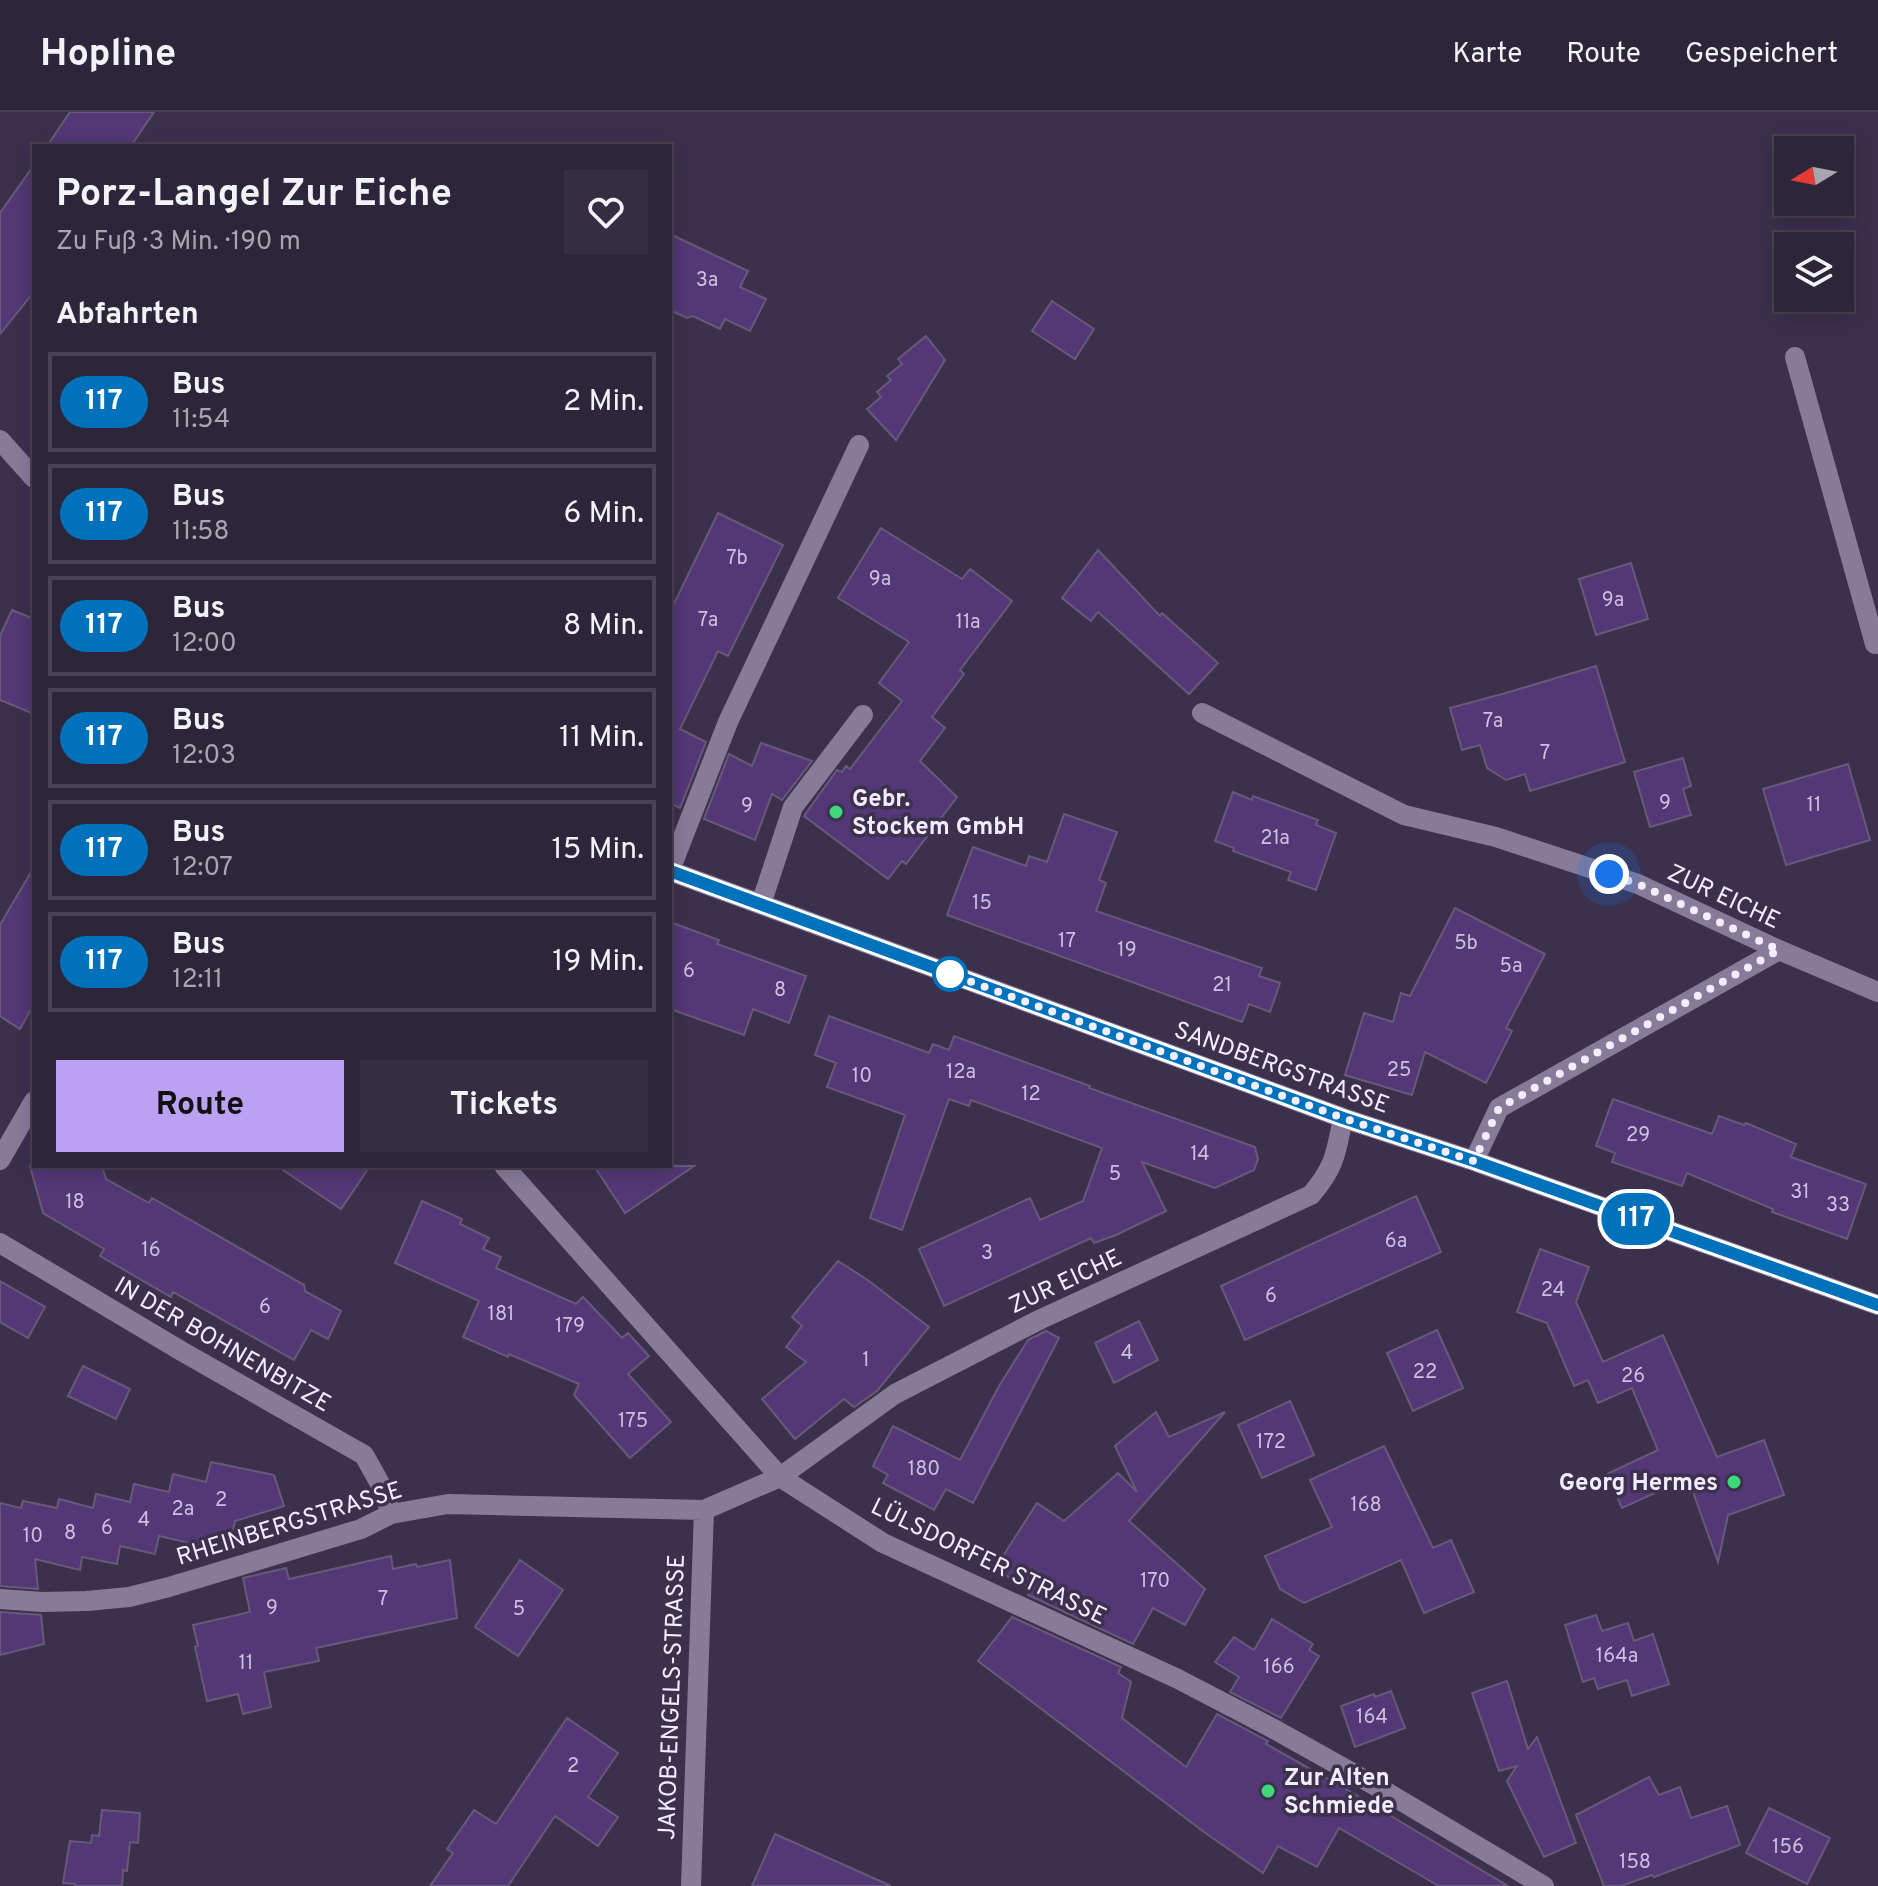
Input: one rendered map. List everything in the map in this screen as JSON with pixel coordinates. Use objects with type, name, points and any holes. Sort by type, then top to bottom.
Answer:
[{"type":"street","points":[[1795,357],[1875,644]]},
{"type":"street","points":[[0,440],[32,476]]},
{"type":"street","points":[[672,865],[728,722],[859,445]]},
{"type":"street","name":"ZUR EICHE","points":[[1202,713],[1404,815],[1496,837],[1638,884],[1878,992]]},
{"type":"street","points":[[761,904],[793,807],[863,715]]},
{"type":"street","name":"SANDBERGSTRASSE","points":[[672,871],[1343,1118],[1474,1161],[1878,1305]]},
{"type":"street","name":"ZUR EICHE","points":[[1474,1161],[1499,1108],[1779,950]]},
{"type":"street","points":[[0,1160],[32,1104]]},
{"type":"street","name":"ZUR EICHE","points":[[780,1477],[895,1394],[1041,1319],[1311,1195],[1325,1179],[1336,1157],[1343,1118]]},
{"type":"street","name":"LÜLSDORFER STRASSE","points":[[506,1168],[780,1477],[883,1543],[1178,1679],[1272,1728],[1544,1886]]},
{"type":"street","name":"IN DER BOHNENBITZE","points":[[0,1243],[364,1455],[383,1489],[391,1514]]},
{"type":"street","name":"RHEINBERGSTRASSE","points":[[0,1599],[42,1602],[129,1597],[361,1529],[391,1514],[448,1504],[704,1510],[780,1477]]},
{"type":"street","name":"JAKOB-ENGELS-STRASSE","points":[[691,1886],[704,1510]]},
{"type":"building","points":[[70,112],[154,112],[132,144],[48,144]]},
{"type":"building","points":[[32,168],[32,294],[0,334],[0,213]]},
{"type":"building","points":[[672,235],[748,271],[740,287],[766,299],[750,331],[725,319],[720,329],[693,316],[687,318],[672,311]]},
{"type":"building","points":[[1052,301],[1094,329],[1075,359],[1032,331]]},
{"type":"building","points":[[926,336],[945,360],[896,440],[867,409],[881,397],[877,392],[891,380],[887,376],[902,364],[898,359]]},
{"type":"building","points":[[718,513],[783,545],[728,656],[718,651],[680,729],[706,742],[680,808],[672,804],[672,608]]},
{"type":"building","points":[[881,528],[962,579],[970,569],[1012,601],[960,670],[964,674],[932,717],[945,728],[920,761],[957,797],[906,864],[902,861],[888,879],[804,816],[837,770],[842,772],[846,766],[850,769],[902,701],[879,683],[909,642],[838,598]]},
{"type":"building","points":[[1098,550],[1160,616],[1162,613],[1218,663],[1189,694],[1098,612],[1091,621],[1062,598]]},
{"type":"building","points":[[1631,563],[1648,619],[1596,635],[1579,579]]},
{"type":"building","points":[[12,610],[32,618],[32,713],[0,700],[0,636]]},
{"type":"building","points":[[1596,666],[1625,762],[1530,791],[1525,774],[1506,780],[1487,768],[1480,745],[1462,750],[1450,708]]},
{"type":"building","points":[[761,743],[812,761],[782,800],[772,794],[755,840],[704,819],[729,754],[752,766]]},
{"type":"building","points":[[1683,758],[1691,786],[1683,789],[1691,815],[1650,827],[1634,772]]},
{"type":"building","points":[[1848,764],[1870,840],[1786,865],[1763,789]]},
{"type":"building","points":[[1233,792],[1252,800],[1253,796],[1318,820],[1316,825],[1336,833],[1316,890],[1288,880],[1291,872],[1233,851],[1234,848],[1215,841]]},
{"type":"building","points":[[1064,814],[1117,832],[1099,880],[1106,883],[1096,911],[1262,968],[1259,976],[1280,983],[1270,1012],[1249,1004],[1242,1022],[947,915],[973,847],[1026,866],[1029,856],[1047,862]]},
{"type":"building","points":[[32,870],[32,1008],[20,1029],[0,1016],[0,925]]},
{"type":"building","points":[[1455,908],[1545,954],[1506,1028],[1512,1031],[1486,1083],[1425,1052],[1412,1095],[1345,1075],[1364,1013],[1393,1022],[1401,993],[1410,996]]},
{"type":"building","points":[[672,923],[719,940],[717,944],[806,976],[789,1023],[753,1009],[744,1035],[672,1010]]},
{"type":"building","points":[[829,1016],[929,1053],[933,1044],[949,1050],[954,1036],[1255,1147],[1258,1159],[1254,1170],[1215,1188],[1142,1162],[1166,1211],[1094,1243],[1091,1238],[944,1306],[919,1249],[1030,1198],[1040,1220],[1083,1201],[1102,1148],[971,1100],[969,1106],[949,1099],[902,1230],[870,1218],[905,1115],[827,1087],[836,1063],[815,1055]]},
{"type":"building","points":[[1613,1099],[1712,1134],[1719,1116],[1744,1125],[1746,1123],[1796,1144],[1791,1157],[1866,1184],[1847,1239],[1772,1212],[1773,1209],[1687,1173],[1682,1186],[1612,1162],[1615,1153],[1596,1146]]},
{"type":"building","points":[[30,1166],[103,1168],[106,1179],[149,1203],[152,1198],[304,1285],[305,1291],[341,1311],[328,1339],[311,1330],[294,1360],[173,1292],[171,1297],[100,1256],[104,1249],[43,1213]]},
{"type":"building","points":[[694,1166],[625,1213],[595,1168]]},
{"type":"building","points":[[280,1168],[369,1168],[341,1209]]},
{"type":"building","points":[[1416,1196],[1441,1252],[1245,1340],[1221,1286]]},
{"type":"building","points":[[422,1201],[462,1219],[460,1224],[489,1238],[483,1249],[501,1257],[496,1268],[576,1304],[583,1297],[622,1338],[628,1333],[649,1356],[628,1374],[671,1422],[630,1458],[574,1395],[579,1384],[463,1337],[479,1301],[395,1263]]},
{"type":"building","points":[[1540,1249],[1589,1267],[1576,1302],[1603,1362],[1663,1335],[1717,1457],[1764,1440],[1784,1495],[1728,1515],[1718,1562],[1688,1478],[1622,1508],[1607,1474],[1658,1450],[1632,1388],[1598,1403],[1588,1380],[1574,1386],[1547,1323],[1517,1312]]},
{"type":"building","points":[[838,1261],[929,1327],[877,1391],[854,1407],[844,1399],[795,1439],[762,1399],[806,1362],[786,1347],[802,1326],[792,1317]]},
{"type":"building","points":[[0,1281],[45,1307],[28,1338],[0,1322]]},
{"type":"building","points":[[1139,1321],[1158,1360],[1114,1383],[1095,1343]]},
{"type":"building","points":[[1437,1330],[1463,1388],[1413,1411],[1387,1353]]},
{"type":"building","points":[[1046,1331],[1059,1338],[973,1503],[946,1489],[934,1510],[883,1483],[888,1475],[873,1466],[893,1426],[960,1460],[999,1386],[1028,1340]]},
{"type":"building","points":[[83,1366],[130,1389],[116,1419],[68,1396]]},
{"type":"building","points":[[1290,1401],[1314,1455],[1262,1478],[1238,1425]]},
{"type":"building","points":[[1156,1412],[1169,1437],[1225,1412],[1129,1521],[1205,1589],[1185,1625],[1153,1608],[1133,1644],[1028,1595],[1033,1589],[994,1570],[1037,1503],[1064,1521],[1118,1473],[1137,1492],[1115,1446]]},
{"type":"building","points":[[1384,1446],[1433,1548],[1451,1540],[1474,1592],[1424,1613],[1401,1560],[1304,1603],[1280,1589],[1265,1556],[1332,1527],[1310,1480]]},
{"type":"building","points":[[211,1462],[274,1475],[284,1506],[235,1521],[228,1552],[159,1536],[155,1554],[120,1546],[117,1564],[82,1557],[80,1570],[35,1559],[38,1589],[0,1586],[0,1503],[21,1508],[23,1501],[57,1508],[59,1499],[93,1508],[96,1494],[130,1502],[134,1484],[169,1492],[173,1474],[206,1482]]},
{"type":"building","points":[[391,1556],[393,1569],[450,1560],[457,1618],[316,1648],[319,1661],[264,1672],[271,1707],[243,1714],[238,1694],[207,1701],[193,1625],[250,1612],[243,1578],[286,1568],[289,1579]]},
{"type":"building","points":[[520,1560],[563,1590],[518,1656],[475,1627]]},
{"type":"building","points":[[0,1612],[41,1615],[44,1644],[0,1655]]},
{"type":"building","points":[[1596,1615],[1602,1631],[1628,1623],[1634,1641],[1653,1634],[1669,1684],[1632,1696],[1627,1680],[1598,1689],[1594,1678],[1583,1682],[1565,1625]]},
{"type":"building","points":[[1012,1617],[1121,1667],[1118,1673],[1131,1682],[1122,1718],[1186,1767],[1217,1714],[1268,1741],[1266,1744],[1508,1886],[1439,1886],[1339,1828],[1317,1867],[1278,1846],[1263,1873],[978,1661]]},
{"type":"building","points":[[1272,1619],[1313,1644],[1309,1650],[1319,1656],[1281,1718],[1230,1692],[1239,1677],[1215,1662],[1234,1637],[1254,1650]]},
{"type":"building","points":[[1507,1681],[1528,1749],[1537,1737],[1576,1843],[1544,1857],[1507,1781],[1517,1766],[1499,1771],[1472,1693]]},
{"type":"building","points":[[1391,1691],[1405,1728],[1355,1747],[1341,1706]]},
{"type":"building","points":[[567,1718],[618,1753],[588,1797],[618,1817],[598,1846],[555,1816],[508,1886],[430,1886],[453,1853],[447,1849],[474,1810],[496,1824]]},
{"type":"building","points":[[1649,1777],[1659,1795],[1680,1787],[1691,1818],[1727,1806],[1740,1845],[1654,1877],[1652,1875],[1621,1886],[1604,1886],[1576,1815]]},
{"type":"building","points":[[1769,1808],[1830,1838],[1807,1884],[1746,1853]]},
{"type":"building","points":[[102,1810],[140,1813],[138,1843],[130,1842],[122,1886],[63,1883],[70,1841],[91,1843],[92,1835],[99,1836]]},
{"type":"building","points":[[775,1834],[891,1886],[752,1886]]},
{"type":"bus line","name":"117","points":[[672,872],[1343,1118],[1474,1161],[1878,1305]]},
{"type":"place","name":"Gebr. Stockem GmbH","points":[[836,812]]},
{"type":"place","name":"Georg Hermes","points":[[1734,1482]]},
{"type":"place","name":"Zur Alten Schmiede","points":[[1268,1791]]},
{"type":"route","points":[[950,974],[947,973],[1343,1118],[1474,1161],[1499,1108],[1779,950],[1638,884],[1609,874]]}]
